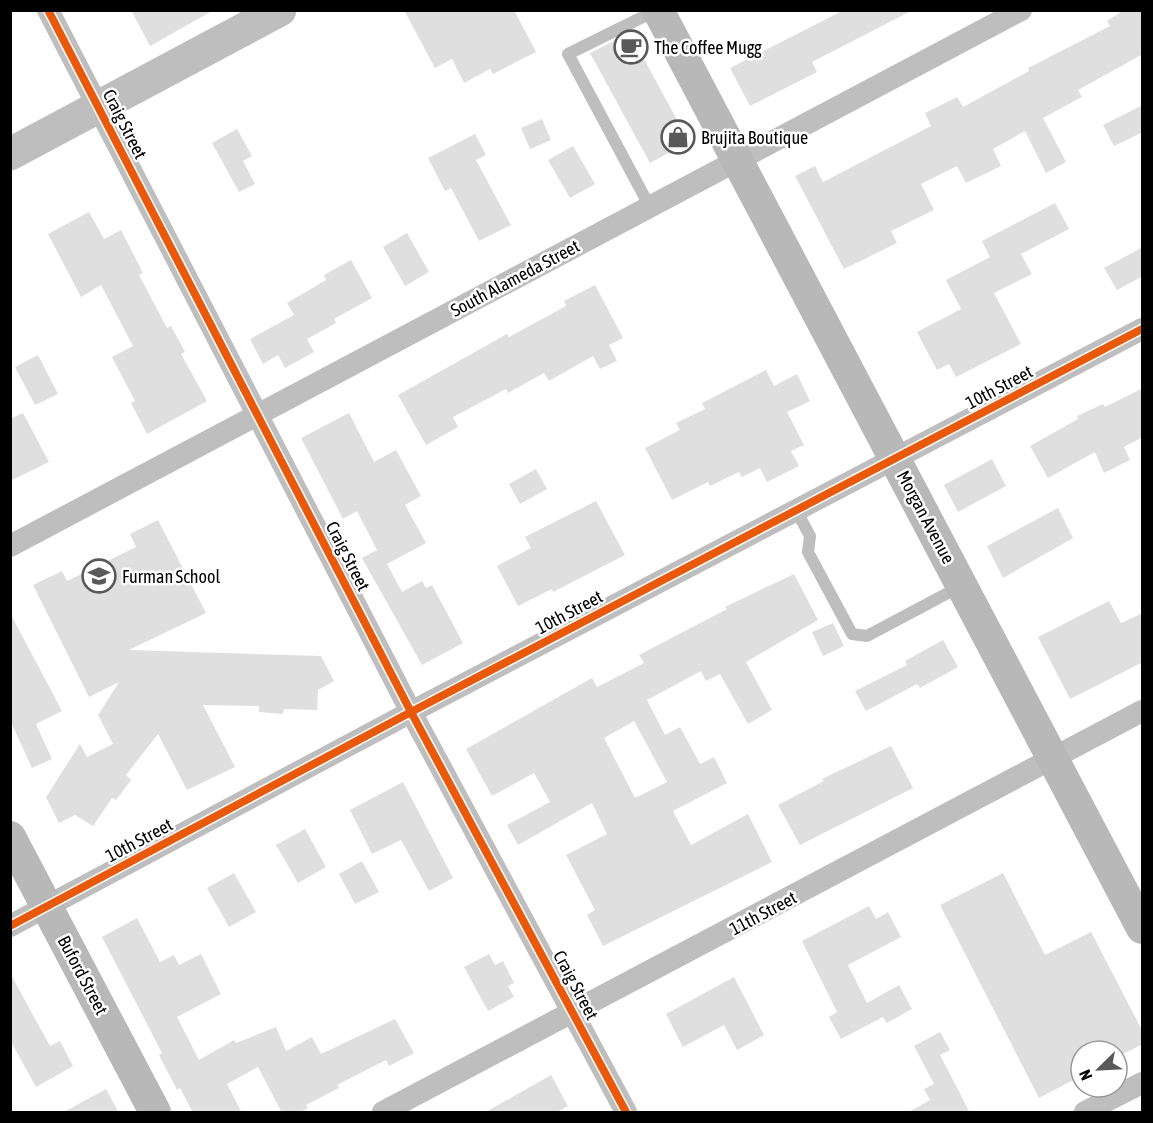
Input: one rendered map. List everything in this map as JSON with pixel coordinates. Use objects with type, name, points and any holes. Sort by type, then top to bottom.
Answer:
[{"type":"main road","points":[[10,154],[280,10]]},
{"type":"main road","name":"Morgan Avenue","points":[[657,10],[1143,928]]},
{"type":"main road","name":"Buford Street","points":[[10,837],[155,1113]]},
{"type":"street","name":"Craig Street","points":[[48,10],[411,712],[626,1113]]},
{"type":"street","name":"South Alameda Street","points":[[10,546],[1021,10]]},
{"type":"street","name":"10th Street","points":[[10,926],[411,712],[1143,329]]},
{"type":"street","name":"11th Street","points":[[383,1113],[1143,711]]},
{"type":"street","points":[[1085,1113],[1143,1083]]},
{"type":"lane","points":[[650,207],[568,54],[657,10]]},
{"type":"lane","points":[[796,510],[810,536],[808,552],[852,634],[867,636],[962,585]]},
{"type":"building","points":[[131,10],[214,10],[150,46]]},
{"type":"building","points":[[404,10],[514,10],[536,52],[493,74],[490,69],[464,83],[452,59],[435,68]]},
{"type":"building","points":[[844,10],[913,10],[812,62],[817,72],[750,106],[730,68]]},
{"type":"building","points":[[1124,10],[1143,10],[1143,54],[1078,90],[1082,97],[1043,118],[1066,162],[1046,173],[1025,131],[993,149],[1001,166],[966,183],[957,166],[921,184],[934,210],[891,231],[897,243],[844,269],[795,176],[815,166],[823,182],[931,126],[925,113],[957,97],[963,107],[1029,71],[1028,68],[1110,26],[1107,21]]},
{"type":"building","points":[[630,33],[689,142],[650,163],[590,53]]},
{"type":"building","points":[[1143,105],[1143,132],[1114,146],[1103,125]]},
{"type":"building","points":[[542,119],[551,140],[530,149],[521,128]]},
{"type":"building","points":[[237,129],[252,156],[243,161],[255,184],[239,192],[212,143]]},
{"type":"building","points":[[475,134],[486,155],[476,160],[511,225],[479,241],[451,188],[445,191],[428,158]]},
{"type":"building","points":[[573,146],[595,184],[570,198],[548,160]]},
{"type":"building","points":[[1055,203],[1069,229],[1021,254],[1032,274],[994,293],[1021,344],[956,377],[949,364],[937,370],[917,332],[961,309],[946,280],[990,257],[982,241]]},
{"type":"building","points":[[89,212],[104,239],[121,230],[143,273],[139,275],[167,328],[171,326],[185,352],[181,354],[207,401],[147,434],[131,403],[135,401],[112,357],[133,346],[101,285],[81,297],[48,234]]},
{"type":"building","points":[[407,233],[429,272],[405,286],[383,247]]},
{"type":"building","points":[[1143,247],[1143,276],[1117,290],[1104,268]]},
{"type":"building","points":[[351,260],[372,298],[334,319],[336,323],[307,339],[314,352],[285,368],[278,355],[263,364],[250,339],[294,315],[287,303],[326,280],[324,275]]},
{"type":"building","points":[[595,285],[623,338],[609,345],[617,361],[600,369],[593,356],[549,381],[544,373],[508,393],[506,389],[453,417],[458,427],[426,445],[398,395],[507,334],[509,337],[566,306],[564,301]]},
{"type":"building","points":[[38,355],[58,394],[35,405],[15,367]]},
{"type":"building","points":[[766,370],[774,386],[797,374],[810,401],[787,412],[804,445],[791,451],[799,466],[767,482],[760,468],[742,477],[739,472],[710,486],[708,482],[672,500],[645,448],[680,430],[676,423],[705,409],[702,403]]},
{"type":"building","points":[[1143,388],[1143,437],[1124,447],[1130,460],[1104,473],[1095,452],[1048,478],[1030,446],[1078,419],[1077,416],[1103,404],[1105,407]]},
{"type":"building","points":[[23,413],[49,462],[10,481],[10,419]]},
{"type":"building","points":[[349,413],[374,462],[396,450],[421,496],[405,505],[426,543],[387,564],[402,592],[422,581],[426,588],[432,585],[463,643],[422,665],[362,558],[377,550],[357,511],[343,519],[301,438]]},
{"type":"building","points":[[992,459],[1006,486],[958,512],[944,485]]},
{"type":"building","points":[[536,469],[547,489],[520,504],[509,484]]},
{"type":"building","points":[[596,501],[625,555],[553,592],[552,589],[518,606],[497,566],[531,548],[525,537]]},
{"type":"building","points":[[1058,508],[1073,538],[1003,578],[987,546]]},
{"type":"building","points":[[158,520],[206,613],[129,650],[321,656],[334,681],[318,690],[317,710],[284,709],[283,714],[259,712],[259,706],[203,705],[235,767],[187,790],[158,734],[126,775],[131,780],[116,800],[112,798],[93,826],[75,815],[59,823],[46,797],[80,744],[87,757],[113,744],[98,715],[119,682],[89,697],[33,585],[62,571],[67,581],[136,547],[130,534]]},
{"type":"building","points":[[794,574],[818,620],[746,662],[772,710],[748,724],[720,674],[706,681],[701,671],[647,700],[665,735],[680,727],[700,764],[714,757],[727,783],[673,811],[691,845],[748,814],[772,862],[603,946],[587,915],[595,910],[566,855],[607,834],[592,803],[518,845],[507,825],[550,802],[534,773],[492,796],[466,749],[592,678],[597,687],[644,663],[639,655],[727,609],[725,607]],"holes":[[[634,721],[667,782],[635,798],[604,738]]]},
{"type":"building","points":[[1109,601],[1121,623],[1143,613],[1143,662],[1070,699],[1038,637]]},
{"type":"building","points":[[10,613],[62,711],[36,724],[52,759],[32,768],[10,720]]},
{"type":"building","points":[[833,623],[844,646],[823,656],[812,632]]},
{"type":"building","points":[[943,640],[958,667],[920,688],[917,684],[866,711],[855,691],[907,665],[905,661]]},
{"type":"building","points":[[891,746],[913,788],[800,845],[778,805],[824,781],[822,779]]},
{"type":"building","points":[[403,782],[453,878],[429,891],[401,840],[372,854],[350,810]]},
{"type":"building","points":[[305,829],[326,867],[298,883],[276,845]]},
{"type":"building","points":[[362,861],[379,892],[355,904],[339,874]]},
{"type":"building","points":[[234,873],[256,912],[229,927],[207,888]]},
{"type":"building","points":[[1003,873],[1045,955],[1091,932],[1143,1032],[1143,1044],[1129,1051],[1129,1039],[1069,1039],[1069,1082],[1039,1098],[940,905]]},
{"type":"building","points":[[869,906],[876,919],[888,912],[901,937],[848,965],[867,1003],[899,985],[912,1009],[887,1023],[883,1017],[841,1039],[829,1017],[837,1012],[802,941]]},
{"type":"building","points":[[137,918],[160,962],[174,955],[179,965],[201,954],[221,994],[177,1017],[199,1060],[234,1040],[236,1043],[276,1027],[286,1051],[312,1037],[321,1054],[395,1019],[414,1053],[389,1066],[386,1060],[337,1085],[339,1088],[306,1105],[308,1108],[299,1113],[282,1113],[258,1067],[227,1084],[242,1113],[193,1113],[180,1088],[177,1090],[159,1055],[162,1053],[102,937]]},
{"type":"building","points":[[489,954],[495,965],[503,961],[514,983],[508,986],[514,997],[488,1011],[464,967]]},
{"type":"building","points":[[10,973],[50,1046],[60,1041],[73,1066],[36,1087],[10,1040]]},
{"type":"building","points":[[734,977],[764,1035],[737,1050],[724,1025],[683,1047],[666,1014]]},
{"type":"building","points":[[940,1032],[950,1050],[940,1055],[970,1113],[907,1113],[930,1100],[924,1089],[934,1084],[914,1046]]},
{"type":"building","points":[[551,1075],[568,1106],[555,1113],[484,1113]]},
{"type":"building","points":[[106,1089],[119,1113],[62,1113]]},
{"type":"cycle path","points":[[48,10],[411,712],[626,1112]]},
{"type":"cycle path","points":[[10,926],[411,712],[1142,329]]},
{"type":"place","name":"The Coffee Mugg","points":[[631,47]]},
{"type":"place","name":"Brujita Boutique","points":[[678,137]]},
{"type":"place","name":"Furman School","points":[[99,576]]}]
